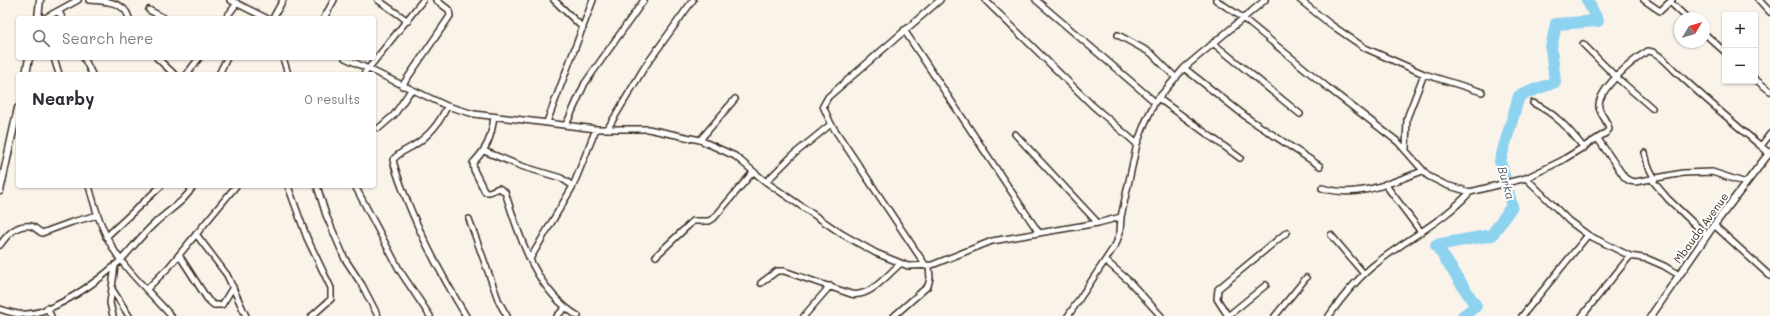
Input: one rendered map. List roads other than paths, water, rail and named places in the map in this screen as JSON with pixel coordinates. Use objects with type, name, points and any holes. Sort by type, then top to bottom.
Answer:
[{"type":"street","points":[[38,16],[40,0]]},
{"type":"street","points":[[49,16],[78,0]]},
{"type":"street","points":[[89,0],[117,4],[124,9],[128,16]]},
{"type":"street","points":[[230,0],[262,16]]},
{"type":"street","points":[[274,16],[283,0]]},
{"type":"street","points":[[325,16],[334,0]]},
{"type":"street","points":[[378,0],[408,21]]},
{"type":"street","points":[[376,59],[408,21],[423,0]]},
{"type":"street","points":[[402,86],[450,16],[448,10],[436,0]]},
{"type":"street","points":[[554,0],[583,28]]},
{"type":"street","points":[[547,122],[593,0]]},
{"type":"street","points":[[566,125],[585,83],[644,0]]},
{"type":"street","points":[[608,128],[644,68],[693,0]]},
{"type":"street","points":[[894,316],[928,286],[930,278],[928,266],[831,124],[823,106],[826,100],[940,0]]},
{"type":"street","points":[[985,0],[1092,105],[1137,144]]},
{"type":"street","points":[[1036,0],[1157,100],[1240,158]]},
{"type":"street","points":[[1216,0],[1243,18],[1406,150],[1423,171],[1446,185],[1470,192]]},
{"type":"street","points":[[1068,316],[1116,244],[1120,232],[1121,217],[1137,144],[1145,123],[1157,100],[1184,68],[1265,0]]},
{"type":"street","points":[[1300,0],[1330,24],[1365,48],[1424,74],[1482,92]]},
{"type":"street","points":[[1644,0],[1660,11],[1671,1],[1681,12]]},
{"type":"street","points":[[1759,0],[1770,12]]},
{"type":"street","points":[[227,16],[237,3]]},
{"type":"street","points":[[149,10],[160,16]]},
{"type":"street","points":[[58,11],[61,16]]},
{"type":"street","points":[[904,30],[1040,232]]},
{"type":"street","points":[[1118,34],[1151,53],[1176,78]]},
{"type":"street","points":[[1710,38],[1722,49]]},
{"type":"street","points":[[1213,43],[1300,114]]},
{"type":"street","points":[[1583,44],[1616,77],[1652,108]]},
{"type":"street","points":[[1329,316],[1344,295],[1364,274],[1378,262],[1447,214],[1470,192],[1526,178],[1584,148],[1609,130],[1599,108],[1601,97],[1616,77],[1642,54],[1648,51],[1654,52],[1710,103],[1770,152]]},
{"type":"street","points":[[26,72],[29,60]]},
{"type":"street","points":[[55,60],[58,72]]},
{"type":"street","points":[[85,60],[91,72]]},
{"type":"street","points":[[159,60],[172,72]]},
{"type":"street","points":[[188,72],[197,60]]},
{"type":"street","points":[[221,72],[226,60]]},
{"type":"street","points":[[284,60],[287,72]]},
{"type":"street","points":[[349,60],[374,72]]},
{"type":"street","points":[[366,72],[376,60]]},
{"type":"street","points":[[1184,68],[1249,119],[1320,166]]},
{"type":"street","points":[[376,73],[447,106],[474,114],[596,129],[648,129],[700,140],[726,151],[766,182],[842,234],[876,253],[900,264],[915,267],[928,266],[992,241],[1098,223],[1121,217]]},
{"type":"street","points":[[1406,150],[1407,118],[1424,74]]},
{"type":"street","points":[[1758,81],[1770,91]]},
{"type":"street","points":[[379,128],[394,114],[411,90]]},
{"type":"street","points":[[700,140],[735,99]]},
{"type":"street","points":[[1533,103],[1555,116],[1566,126],[1584,148]]},
{"type":"street","points":[[447,106],[443,116],[433,130],[393,160],[396,172],[415,220],[436,264],[466,316]]},
{"type":"street","points":[[494,116],[490,137],[484,151],[473,163],[474,170],[485,192],[499,188],[505,192],[530,259],[542,282],[565,308],[578,316]]},
{"type":"street","points":[[0,191],[16,117]]},
{"type":"street","points":[[766,182],[793,155],[831,124]]},
{"type":"street","points":[[530,259],[573,186],[596,129]]},
{"type":"street","points":[[1014,134],[1098,223]]},
{"type":"street","points":[[1761,146],[1770,134]]},
{"type":"street","points":[[1598,139],[1626,178],[1630,181],[1636,182],[1653,180],[1683,173],[1712,172],[1746,183]]},
{"type":"street","points":[[484,151],[521,166],[561,178],[573,186]]},
{"type":"street","name":"Mbauda Avenue","points":[[1652,316],[1714,225],[1770,152]]},
{"type":"street","points":[[1645,153],[1653,180],[1668,199],[1707,236]]},
{"type":"street","points":[[1322,188],[1334,192],[1349,193],[1368,190],[1423,171]]},
{"type":"street","points":[[656,256],[693,222],[709,221],[714,218],[753,172]]},
{"type":"street","points":[[1526,178],[1569,221],[1588,236],[1630,256],[1648,259],[1679,275]]},
{"type":"street","points":[[1385,184],[1421,232]]},
{"type":"street","points":[[90,188],[106,237],[120,260],[171,316]]},
{"type":"street","points":[[106,237],[159,188]]},
{"type":"street","points":[[1,309],[16,314],[27,314],[47,308],[71,297],[90,285],[116,264],[154,223],[186,196],[192,188]]},
{"type":"street","points":[[147,289],[179,255],[234,188]]},
{"type":"street","points":[[289,188],[307,238],[331,288],[331,299],[312,316]]},
{"type":"street","points":[[319,188],[326,215],[345,259],[362,285],[378,316]]},
{"type":"street","points":[[356,188],[400,271],[430,316]]},
{"type":"street","points":[[0,245],[10,232],[17,228],[32,226],[42,233],[72,222],[98,215]]},
{"type":"street","points":[[469,219],[494,289],[506,316]]},
{"type":"street","points":[[1714,225],[1770,276]]},
{"type":"street","points":[[1266,285],[1228,316],[1217,299],[1218,290],[1287,232]]},
{"type":"street","points":[[196,234],[218,262],[234,287],[246,316]]},
{"type":"street","points":[[1331,235],[1364,274]]},
{"type":"street","points":[[1522,316],[1588,236]]},
{"type":"street","points":[[179,255],[208,300],[214,306],[222,305],[234,287]]},
{"type":"street","points":[[1582,316],[1630,256]]},
{"type":"street","points":[[1106,261],[1150,303],[1161,316]]},
{"type":"street","points":[[113,316],[110,303],[116,264]]},
{"type":"street","points":[[761,283],[773,273],[780,270],[851,294],[862,295],[900,264]]},
{"type":"street","points":[[1275,316],[1306,278]]},
{"type":"street","points":[[804,316],[830,286]]},
{"type":"street","points":[[112,289],[129,316]]},
{"type":"street","points":[[47,308],[51,316]]},
{"type":"street","points":[[557,316],[565,308]]},
{"type":"street","points":[[1,309],[5,316]]},
{"type":"waterway","name":"Burka","points":[[1463,316],[1476,306],[1436,245],[1492,235],[1512,206],[1500,161],[1519,96],[1555,82],[1551,48],[1556,24],[1598,21],[1587,0]]}]
